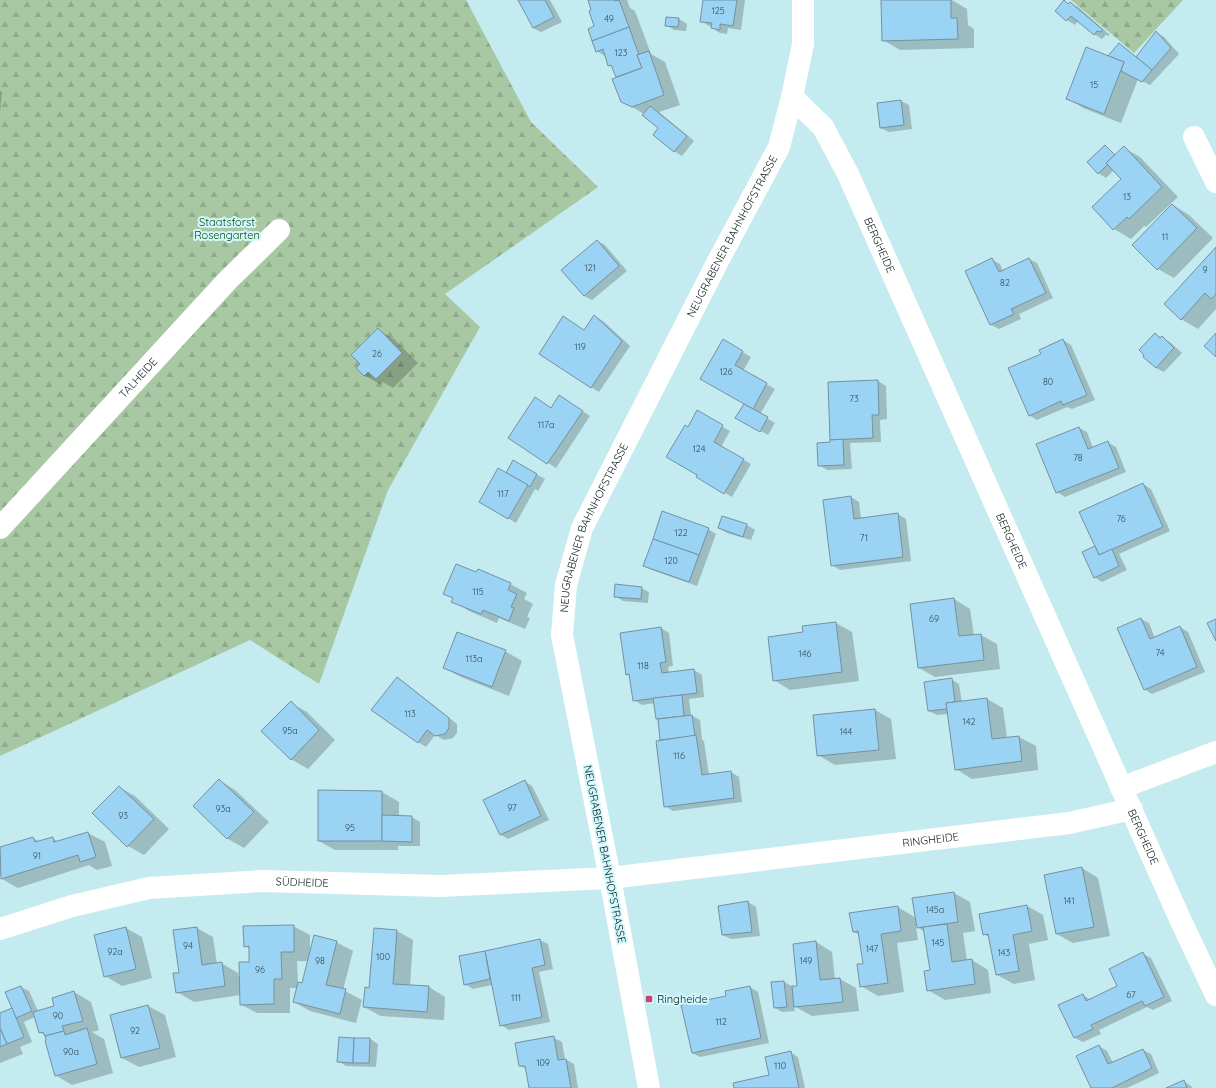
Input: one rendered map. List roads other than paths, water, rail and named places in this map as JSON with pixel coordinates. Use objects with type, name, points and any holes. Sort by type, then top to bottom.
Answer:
[{"type":"street","name":"NEUGRABENER BAHNHOFSTRASSE","points":[[649,1088],[610,878],[562,635],[566,585],[582,528],[717,263],[779,147],[792,97],[803,44],[803,0]]},
{"type":"street","name":"BERGHEIDE","points":[[792,97],[823,127],[848,174],[1121,788],[1132,809],[1180,919],[1216,995]]},
{"type":"street","points":[[1194,137],[1216,182]]},
{"type":"street","name":"TALHEIDE","points":[[0,528],[227,281],[279,230]]},
{"type":"street","points":[[1121,788],[1216,752]]},
{"type":"street","name":"RINGHEIDE","points":[[610,878],[1069,823],[1132,809]]},
{"type":"street","name":"SÜDHEIDE","points":[[0,929],[72,906],[149,888],[263,881],[440,886],[610,878]]},
{"type":"place","name":"Ringheide","points":[[649,999]]},
{"type":"park label","name":"Staatsforst Rosengarten","points":[[227,228]]}]
